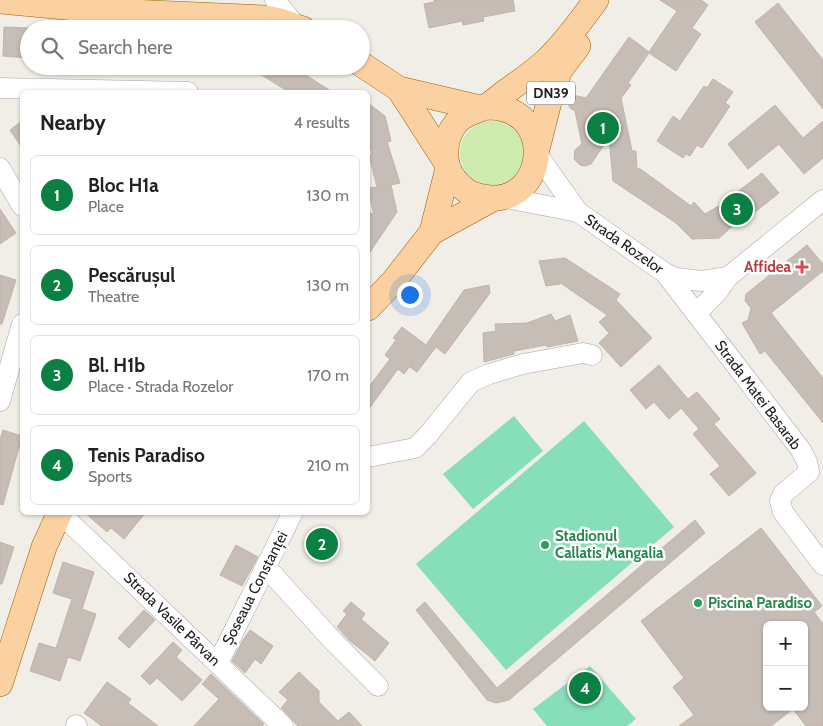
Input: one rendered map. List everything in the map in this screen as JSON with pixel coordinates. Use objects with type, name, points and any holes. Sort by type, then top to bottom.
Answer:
[{"type":"main road","name":"DN39","points":[[482,108],[546,61],[571,35],[596,0]]},
{"type":"main road","name":"DN39","points":[[537,152],[551,94],[560,70],[611,0]]},
{"type":"main road","points":[[0,1],[116,12],[265,18],[273,20]]},
{"type":"main road","points":[[370,70],[399,89],[482,108],[507,110],[525,122],[533,134],[537,152],[534,168],[527,181],[516,191],[498,198],[432,232]]},
{"type":"main road","points":[[399,89],[447,165],[453,178],[461,187],[471,194],[498,198]]},
{"type":"main road","points":[[370,306],[394,282],[432,232],[447,165],[446,148],[449,134],[456,122],[467,114],[482,108]]},
{"type":"main road","points":[[0,684],[44,546],[59,515]]},
{"type":"street","points":[[275,0],[293,20]]},
{"type":"street","points":[[0,88],[94,90]]},
{"type":"street","name":"Strada Rozelor","points":[[537,152],[578,212],[665,273],[676,278],[702,281],[728,276],[823,200]]},
{"type":"street","points":[[0,168],[20,203]]},
{"type":"street","name":"Strada Rozelor","points":[[498,198],[578,212]]},
{"type":"street","name":"Strada Matei Basarab","points":[[665,273],[800,450],[816,475],[783,494],[780,501],[783,512],[823,565]]},
{"type":"street","points":[[697,313],[718,291],[728,276]]},
{"type":"street","points":[[0,401],[18,360],[20,342]]},
{"type":"street","points":[[370,457],[415,448],[428,435],[471,382],[489,374],[523,364],[583,353],[592,355]]},
{"type":"street","name":"Strada Vasile Pârvan","points":[[62,515],[283,726]]},
{"type":"street","name":"Șoseaua Constanței","points":[[218,664],[292,515]]},
{"type":"street","points":[[266,567],[333,641],[378,686]]},
{"type":"green space","points":[[492,121],[510,127],[518,135],[524,153],[518,171],[510,179],[492,185],[474,179],[466,171],[460,153],[466,135],[474,127]]},
{"type":"green space","points":[[514,416],[543,451],[473,509],[443,474]]},
{"type":"green space","name":"Stadionul Callatis Mangalia","points":[[584,421],[674,527],[506,670],[416,564]]},
{"type":"green space","points":[[590,666],[636,719],[627,726],[547,726],[533,709]]},
{"type":"building","points":[[434,0],[513,0],[515,11],[483,17],[484,21],[463,25],[462,21],[429,28],[424,4],[434,2]]},
{"type":"building","points":[[660,0],[701,0],[708,5],[692,28],[701,34],[676,71],[649,53],[628,83],[631,85],[621,98],[632,151],[636,151],[637,171],[639,168],[691,206],[694,202],[705,214],[719,206],[762,173],[779,193],[719,238],[692,239],[676,223],[613,181],[609,137],[591,164],[580,165],[574,159],[575,150],[582,144],[575,111],[568,104],[570,98],[573,95],[586,98],[629,37],[649,52],[677,11]]},
{"type":"building","points":[[778,3],[823,60],[823,109],[755,22]]},
{"type":"building","points":[[4,27],[20,28],[20,57],[3,56]]},
{"type":"building","points":[[262,75],[306,75],[329,90],[286,90]]},
{"type":"building","points":[[713,79],[733,92],[725,103],[730,106],[702,148],[697,145],[690,156],[686,154],[683,158],[657,141],[673,116],[680,121],[704,86],[707,88]]},
{"type":"building","points":[[370,105],[385,116],[391,141],[387,142],[400,183],[391,185],[397,212],[370,252],[370,212],[374,215],[370,188],[377,187],[370,159],[370,155],[372,154],[370,147]]},
{"type":"building","points":[[775,105],[803,138],[823,121],[823,158],[804,174],[779,144],[748,169],[728,144]]},
{"type":"building","points":[[20,122],[20,145],[10,130]]},
{"type":"building","points":[[0,209],[16,233],[0,244]]},
{"type":"building","points":[[807,245],[823,264],[823,271],[771,313],[823,378],[823,423],[765,351],[760,354],[742,323],[748,320],[751,308],[745,301],[746,294]]},
{"type":"building","points":[[565,258],[620,294],[616,300],[652,338],[621,367],[599,343],[609,333],[599,322],[607,315],[559,282],[560,284],[546,286],[539,261]]},
{"type":"building","points":[[0,275],[16,280],[2,324],[0,324]]},
{"type":"building","points":[[489,285],[490,293],[445,354],[436,347],[417,372],[410,367],[414,361],[404,374],[398,369],[370,407],[370,385],[390,359],[385,355],[396,340],[393,338],[402,327],[426,345],[464,290]]},
{"type":"building","points":[[551,314],[555,321],[570,315],[578,341],[514,351],[514,354],[484,362],[483,333],[496,331],[495,324],[527,323]]},
{"type":"building","points":[[659,365],[688,399],[697,392],[720,419],[714,424],[756,473],[729,496],[710,474],[720,466],[693,434],[699,429],[681,408],[669,419],[654,402],[646,409],[630,390]]},
{"type":"building","points":[[3,430],[20,435],[20,443],[3,505],[0,504],[0,439]]},
{"type":"building","points":[[87,515],[144,515],[124,539],[111,528],[107,532]]},
{"type":"building","points":[[695,520],[705,533],[509,700],[496,703],[487,700],[416,610],[425,602],[497,688]]},
{"type":"building","points":[[761,528],[822,606],[814,612],[823,624],[823,726],[806,726],[795,711],[808,711],[808,621],[763,621],[763,711],[790,711],[771,726],[679,726],[694,715],[673,687],[684,678],[641,621]]},
{"type":"building","points":[[0,542],[14,547],[2,584],[0,584]]},
{"type":"building","points":[[236,545],[258,557],[242,586],[220,575]]},
{"type":"building","points":[[63,562],[94,572],[82,609],[96,614],[80,661],[68,657],[60,681],[30,671],[39,643],[56,648],[72,599],[53,593]]},
{"type":"building","points":[[351,602],[365,614],[361,619],[389,643],[375,661],[349,640],[337,627],[347,614],[343,611]]},
{"type":"building","points":[[144,610],[155,620],[129,648],[118,638]]},
{"type":"building","points":[[250,630],[273,646],[261,664],[255,659],[245,673],[232,661]]},
{"type":"building","points":[[173,642],[182,650],[176,657],[202,680],[182,701],[157,678],[150,685],[141,676]]},
{"type":"building","points":[[299,672],[319,691],[319,702],[338,721],[349,712],[362,726],[298,726],[281,708],[288,700],[279,692]]},
{"type":"building","points":[[211,674],[264,724],[262,726],[194,726],[219,699],[202,684]]},
{"type":"building","points":[[107,682],[131,699],[128,703],[158,726],[102,726],[84,713]]},
{"type":"place","name":"Bloc H1a","points":[[603,128]]},
{"type":"place","name":"Bl. H1b","points":[[737,209]]},
{"type":"place","name":"Affidea","points":[[802,267]]},
{"type":"place","name":"Pescărușul","points":[[322,544]]},
{"type":"place","name":"Stadionul Callatis Mangalia","points":[[545,545]]},
{"type":"place","name":"Piscina Paradiso","points":[[698,603]]},
{"type":"place","name":"Tenis Paradiso","points":[[585,688]]}]
